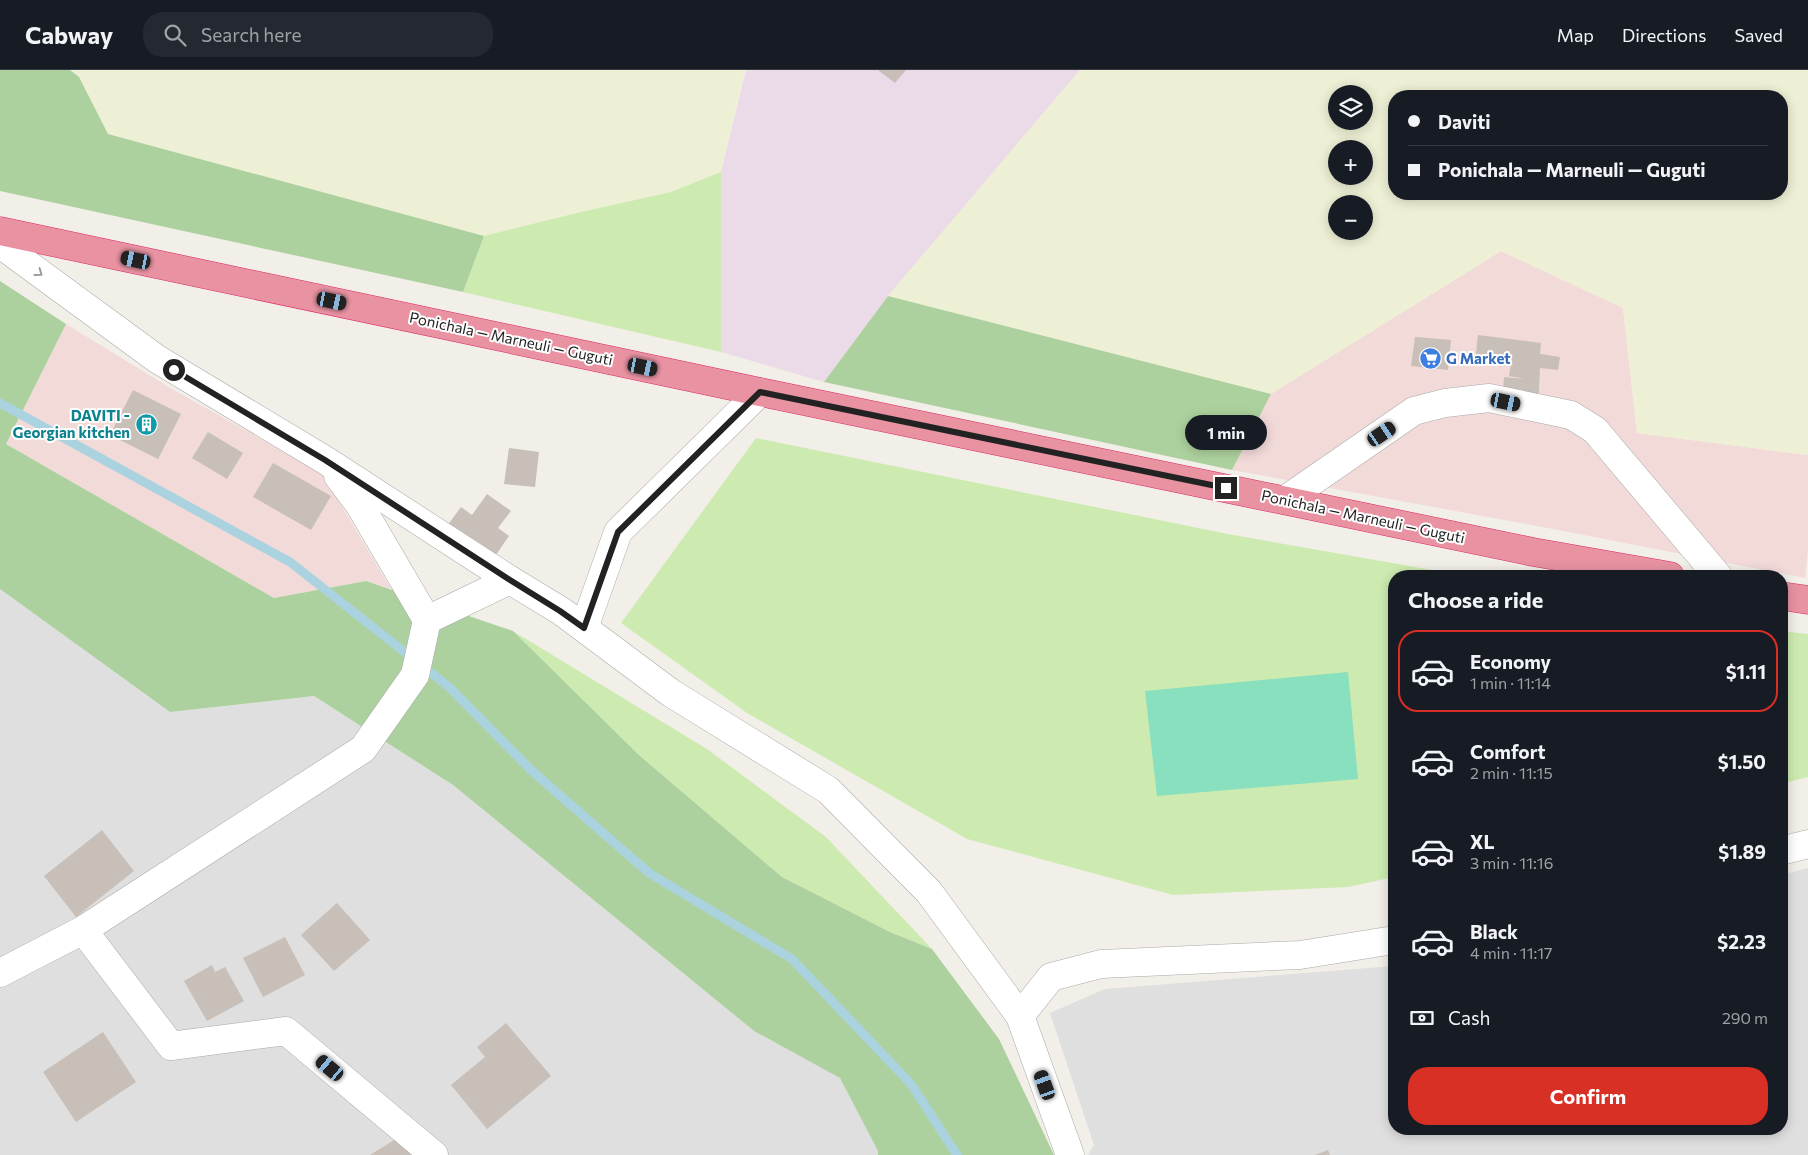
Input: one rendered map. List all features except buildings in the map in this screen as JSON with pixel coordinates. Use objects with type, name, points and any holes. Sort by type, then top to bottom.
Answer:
[{"type":"highway","name":"Ponichala — Marneuli — Guguti","points":[[0,231],[760,392],[1533,552],[1636,570]]},
{"type":"highway","points":[[1788,597],[1808,600]]},
{"type":"street","points":[[0,244],[157,359],[325,460],[560,611],[672,693],[828,790],[929,892],[1020,1016],[1070,1155]]},
{"type":"street","points":[[584,628],[618,532],[760,392]]},
{"type":"street","points":[[1284,500],[1414,412],[1445,403],[1489,398],[1571,415],[1595,430],[1713,570]]},
{"type":"street","points":[[0,973],[83,930],[363,749],[415,675],[428,620],[359,504],[325,460]]},
{"type":"street","points":[[428,620],[510,580]]},
{"type":"street","points":[[1788,849],[1808,844]]},
{"type":"street","points":[[83,930],[171,1046],[286,1031],[434,1155]]},
{"type":"street","points":[[1020,1016],[1051,977],[1101,964],[1300,955],[1388,941]]},
{"type":"shaded area","points":[[747,70],[1080,70],[888,296],[824,382],[721,352],[721,172]]},
{"type":"shaded area","points":[[1501,251],[1623,308],[1637,433],[1808,455],[1808,551],[1805,578],[1788,575],[1788,570],[1764,570],[1232,470],[1271,394]]},
{"type":"shaded area","points":[[66,324],[172,389],[322,473],[391,589],[366,581],[274,598],[6,444]]},
{"type":"shaded area","points":[[0,589],[170,712],[314,696],[453,785],[754,1031],[841,1078],[879,1151],[878,1155],[0,1155]]},
{"type":"shaded area","points":[[1808,868],[1808,1155],[1088,1155],[1094,1145],[1050,1013],[1105,989],[1388,966],[1388,1135],[1788,1135],[1788,873]]},
{"type":"green space","points":[[0,70],[70,70],[79,77],[108,134],[484,236],[463,292],[0,191]]},
{"type":"green space","points":[[70,70],[747,70],[744,74],[721,172],[671,192],[484,236],[108,134],[79,77]]},
{"type":"green space","points":[[1080,70],[1808,70],[1808,455],[1637,433],[1623,308],[1501,251],[1271,394],[888,296]]},
{"type":"green space","points":[[721,172],[721,352],[463,292],[484,236],[671,192]]},
{"type":"green space","points":[[0,281],[66,324],[6,444],[274,598],[366,581],[513,631],[639,755],[782,877],[890,932],[932,949],[999,1039],[1054,1155],[878,1155],[878,1151],[840,1078],[754,1031],[453,785],[314,696],[170,712],[0,589]]},
{"type":"green space","points":[[888,296],[1271,394],[1232,470],[824,382]]},
{"type":"green space","points":[[756,438],[1228,534],[1432,570],[1388,570],[1388,878],[1348,887],[1173,895],[967,839],[747,713],[621,623]]},
{"type":"green space","points":[[513,631],[707,749],[826,837],[932,949],[890,932],[782,877],[639,755]]},
{"type":"green space","points":[[1788,632],[1808,634],[1808,777],[1788,782]]},
{"type":"green space","points":[[1348,672],[1358,779],[1157,796],[1145,691]]},
{"type":"waterway","points":[[0,403],[290,562],[449,687],[532,771],[649,873],[792,959],[911,1084],[957,1155]]},
{"type":"place","name":"G Market","points":[[1430,359]]},
{"type":"place","name":"DAVITI - Georgian kitchen","points":[[146,425]]},
{"type":"route","points":[[174,370],[325,460],[584,628],[618,532],[760,392],[1226,488]]}]
